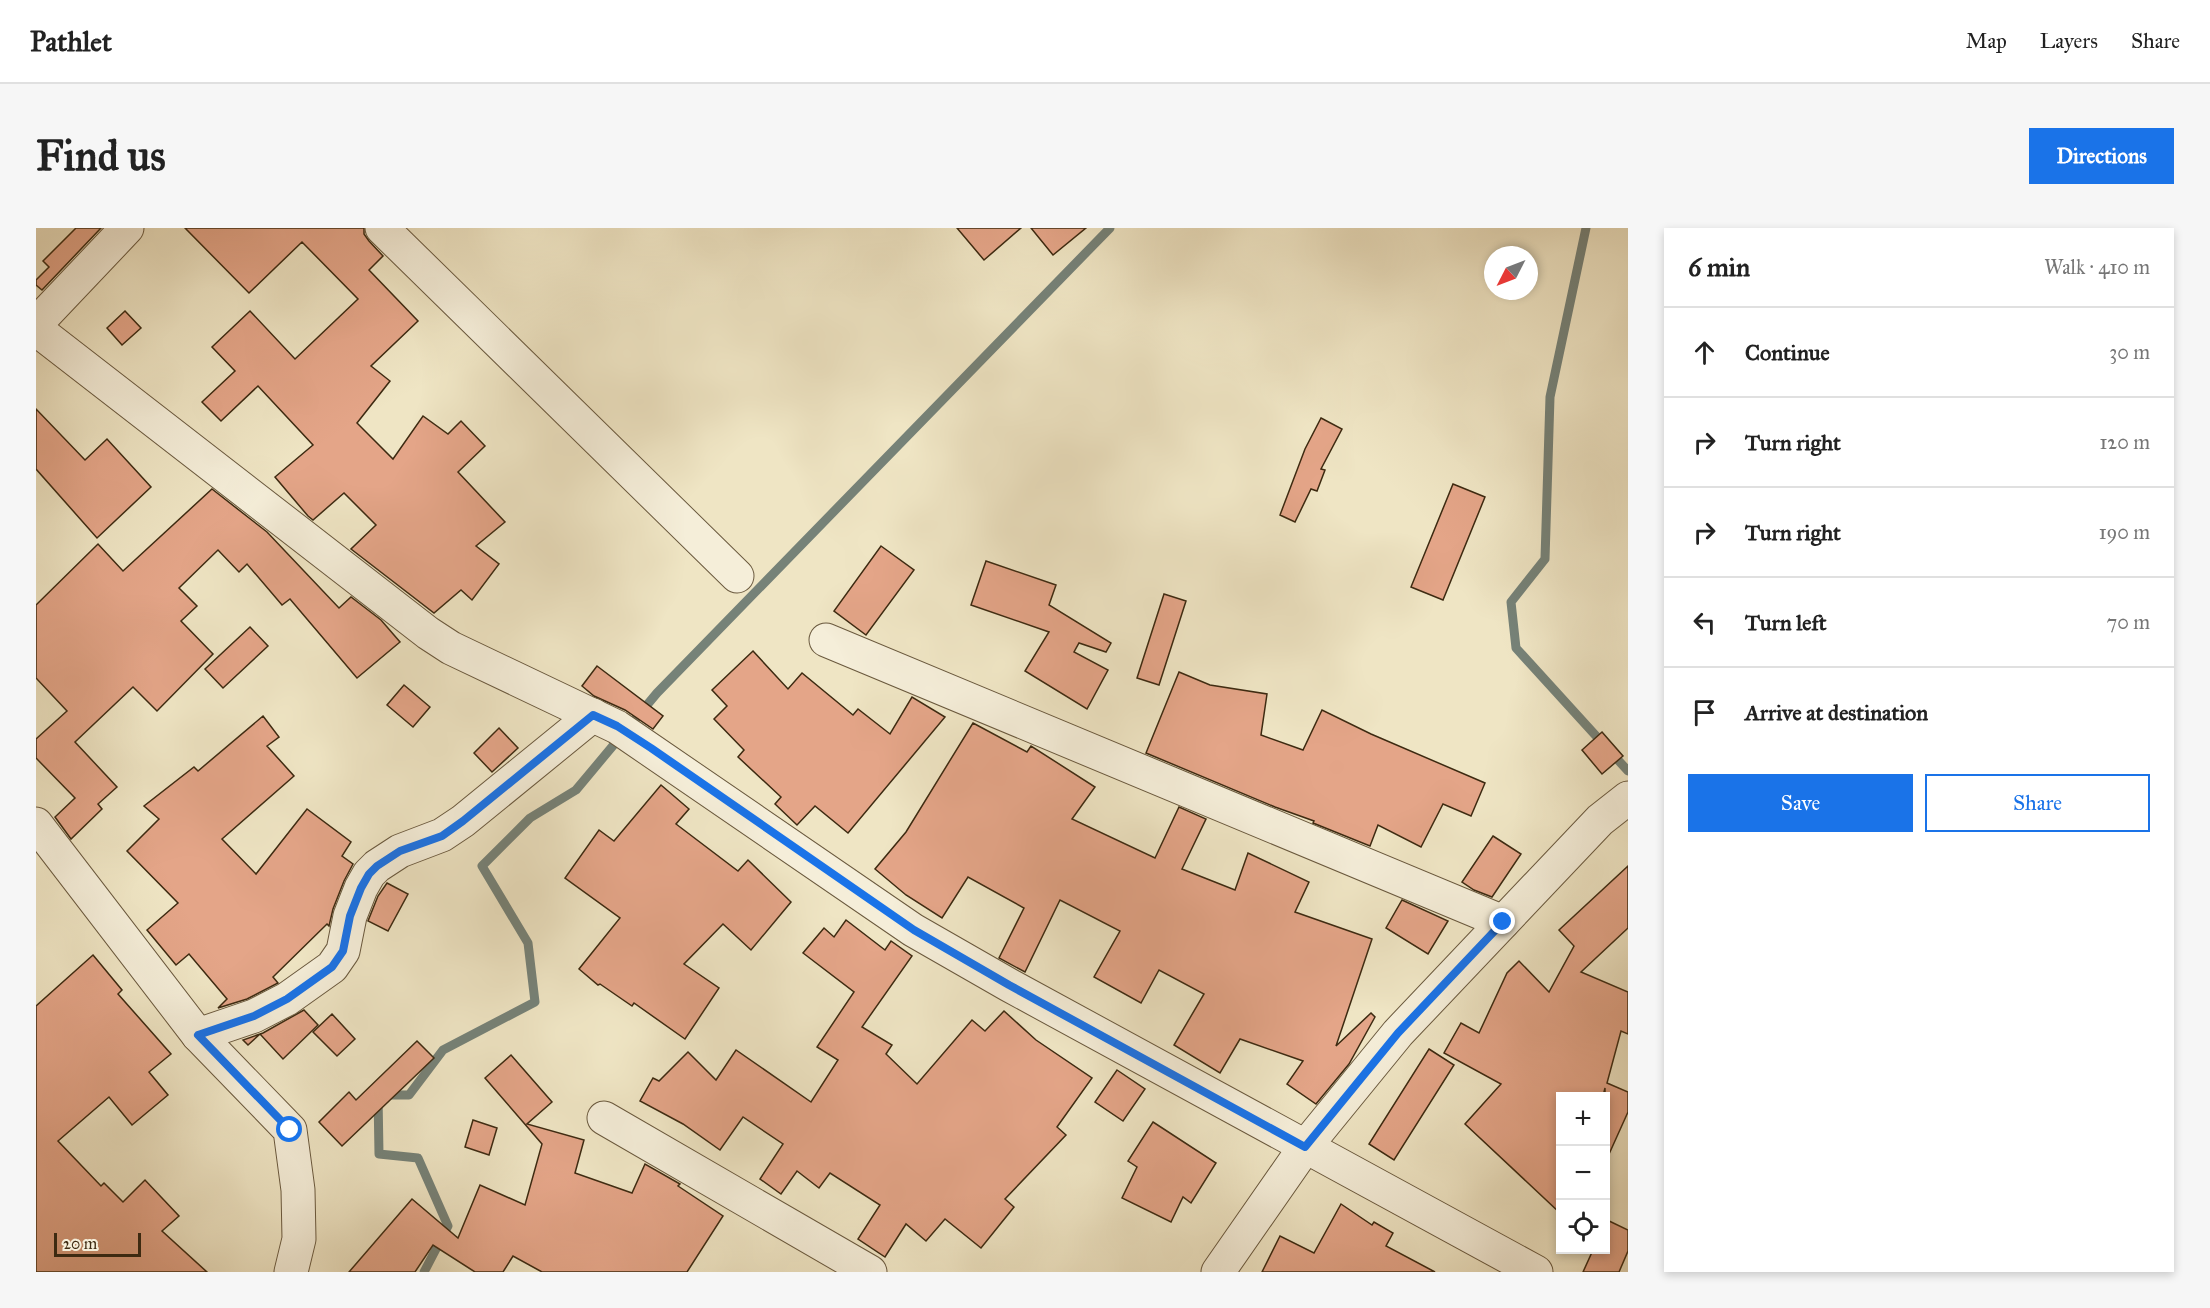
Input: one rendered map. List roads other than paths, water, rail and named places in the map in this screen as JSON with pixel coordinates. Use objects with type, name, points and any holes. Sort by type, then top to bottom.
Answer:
[{"type":"street","points":[[36,324],[128,228]]},
{"type":"street","points":[[382,228],[737,576]]},
{"type":"street","points":[[36,329],[428,633],[451,648],[605,721],[651,748],[914,930],[1009,985],[1536,1272]]},
{"type":"street","points":[[826,640],[1503,922]]},
{"type":"street","points":[[198,1035],[254,1016],[287,999],[332,967],[343,951],[350,916],[361,888],[377,866],[400,851],[442,836],[605,721]]},
{"type":"street","points":[[1218,1272],[1305,1147],[1398,1033],[1600,820],[1628,798]]},
{"type":"street","points":[[36,824],[198,1035],[290,1130],[298,1190],[299,1239],[291,1272]]},
{"type":"street","points":[[604,1118],[870,1272]]},
{"type":"waterway","points":[[424,1272],[448,1226],[418,1158],[379,1154],[378,1095],[409,1095],[443,1050],[535,1002],[528,943],[482,866],[530,818],[576,790],[657,693],[1110,228]]},
{"type":"waterway","points":[[1586,228],[1550,397],[1545,559],[1511,602],[1516,648],[1628,771]]}]
